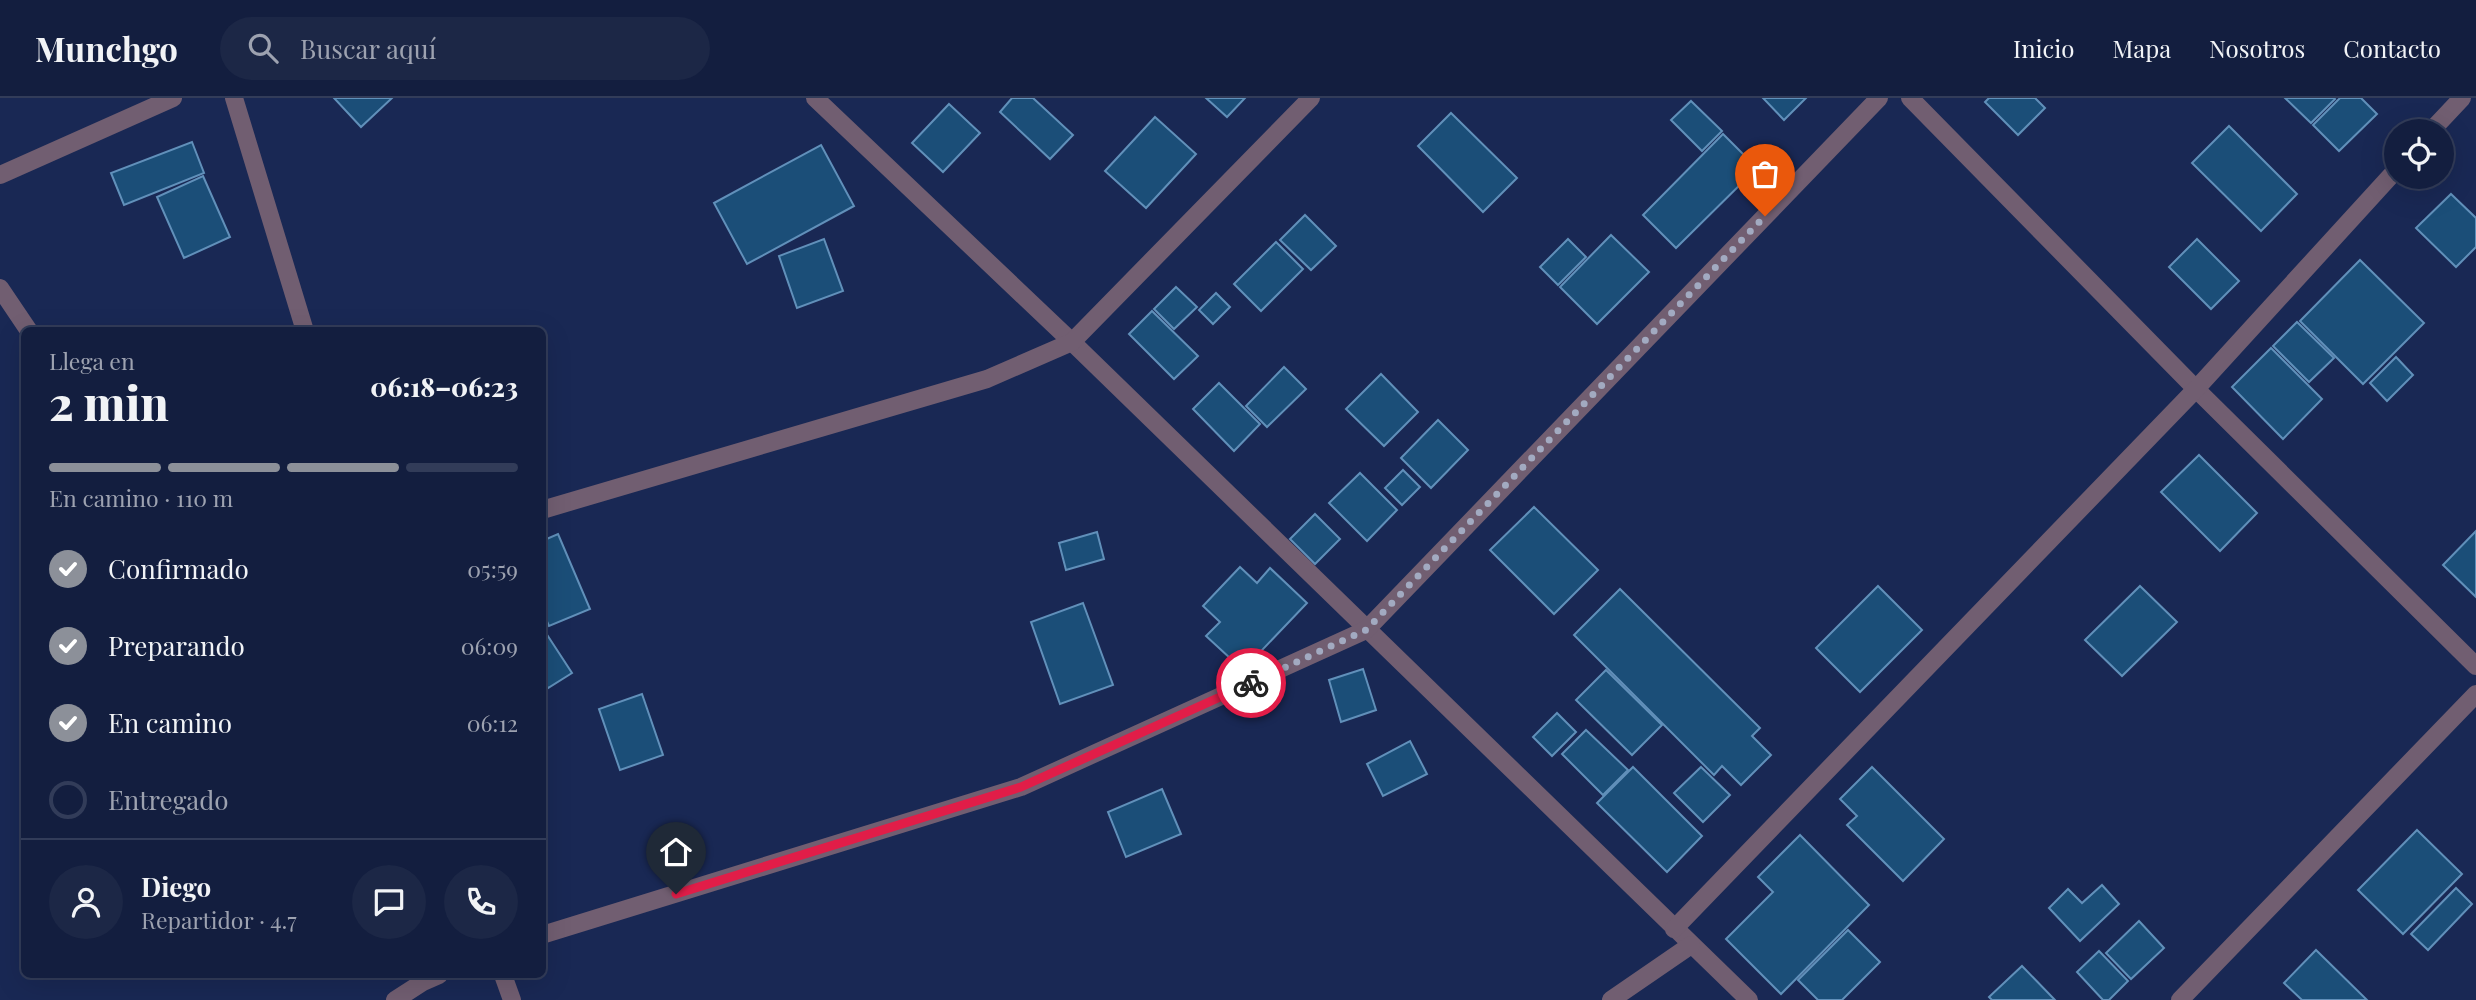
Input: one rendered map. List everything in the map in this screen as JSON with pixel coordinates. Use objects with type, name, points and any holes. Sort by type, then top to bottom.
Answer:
[{"type":"street","points":[[0,175],[173,98]]},
{"type":"street","points":[[234,98],[304,327]]},
{"type":"street","points":[[815,98],[1072,342],[1749,1000]]},
{"type":"street","points":[[546,509],[987,379],[1072,342],[1311,98]]},
{"type":"street","points":[[546,934],[1021,787],[1366,630],[1879,98]]},
{"type":"street","points":[[1910,98],[2196,389],[2476,666]]},
{"type":"street","points":[[2442,119],[2462,98]]},
{"type":"street","points":[[1674,929],[2196,389],[2384,183]]},
{"type":"street","points":[[0,288],[26,327]]},
{"type":"street","points":[[2180,1000],[2476,694]]},
{"type":"street","points":[[1611,1000],[1691,945]]},
{"type":"street","points":[[395,1000],[432,978]]},
{"type":"street","points":[[504,978],[512,1000]]},
{"type":"building","points":[[334,98],[392,98],[361,127]]},
{"type":"building","points":[[1012,98],[1033,98],[1073,135],[1050,159],[1000,112]]},
{"type":"building","points":[[1206,98],[1245,98],[1227,117]]},
{"type":"building","points":[[1763,98],[1806,98],[1784,120]]},
{"type":"building","points":[[1989,98],[2035,98],[2045,108],[2018,135],[1985,102]]},
{"type":"building","points":[[2285,98],[2334,98],[2335,99],[2311,123]]},
{"type":"building","points":[[2340,98],[2361,98],[2377,114],[2339,151],[2313,125]]},
{"type":"building","points":[[1691,101],[1722,131],[1702,151],[1671,120]]},
{"type":"building","points":[[949,104],[980,133],[943,172],[912,143]]},
{"type":"building","points":[[1451,113],[1517,178],[1483,212],[1418,146]]},
{"type":"building","points":[[1155,117],[1196,154],[1146,208],[1105,171]]},
{"type":"building","points":[[2229,126],[2297,194],[2261,231],[2192,163]]},
{"type":"building","points":[[1723,134],[1757,168],[1676,248],[1643,215]]},
{"type":"building","points":[[192,142],[204,173],[124,205],[111,173]]},
{"type":"building","points":[[821,145],[854,206],[747,264],[714,203]]},
{"type":"building","points":[[203,176],[230,237],[184,258],[157,197]]},
{"type":"building","points":[[2451,194],[2476,218],[2476,247],[2456,267],[2416,228]]},
{"type":"building","points":[[1305,215],[1336,246],[1311,270],[1280,240]]},
{"type":"building","points":[[1611,235],[1649,272],[1597,324],[1560,287]]},
{"type":"building","points":[[824,239],[843,291],[797,308],[779,256]]},
{"type":"building","points":[[1568,239],[1586,257],[1558,285],[1540,267]]},
{"type":"building","points":[[2197,239],[2239,281],[2211,309],[2169,267]]},
{"type":"building","points":[[1276,242],[1303,269],[1261,311],[1234,284]]},
{"type":"building","points":[[2360,260],[2424,323],[2363,384],[2300,321]]},
{"type":"building","points":[[1176,287],[1197,307],[1174,329],[1154,309]]},
{"type":"building","points":[[1216,293],[1230,307],[1213,324],[1199,310]]},
{"type":"building","points":[[1152,311],[1198,356],[1174,379],[1129,334]]},
{"type":"building","points":[[2297,322],[2334,358],[2309,382],[2273,346]]},
{"type":"building","points":[[2271,348],[2322,399],[2283,439],[2232,387]]},
{"type":"building","points":[[2396,357],[2413,375],[2387,401],[2370,383]]},
{"type":"building","points":[[1284,367],[1306,389],[1267,427],[1246,406]]},
{"type":"building","points":[[1381,374],[1418,412],[1384,446],[1346,409]]},
{"type":"building","points":[[1219,383],[1260,424],[1234,451],[1193,409]]},
{"type":"building","points":[[1438,420],[1468,450],[1431,488],[1401,458]]},
{"type":"building","points":[[2199,455],[2257,513],[2220,551],[2161,492]]},
{"type":"building","points":[[1403,470],[1420,487],[1402,505],[1385,488]]},
{"type":"building","points":[[1360,473],[1397,510],[1367,541],[1329,503]]},
{"type":"building","points":[[1534,507],[1598,570],[1554,614],[1490,550]]},
{"type":"building","points":[[1315,514],[1340,539],[1315,564],[1290,539]]},
{"type":"building","points":[[2476,531],[2476,597],[2443,565]]},
{"type":"building","points":[[1097,532],[1104,559],[1066,570],[1059,543]]},
{"type":"building","points":[[558,534],[590,609],[549,626],[546,619],[546,539]]},
{"type":"building","points":[[1240,567],[1257,583],[1270,568],[1307,603],[1243,670],[1206,636],[1220,622],[1203,606]]},
{"type":"building","points":[[1878,586],[1922,630],[1860,692],[1816,648]]},
{"type":"building","points":[[2140,586],[2177,622],[2122,676],[2085,640]]},
{"type":"building","points":[[1620,589],[1760,728],[1752,736],[1771,755],[1741,785],[1722,766],[1714,775],[1574,635]]},
{"type":"building","points":[[1083,603],[1113,685],[1060,704],[1031,622]]},
{"type":"building","points":[[546,633],[572,673],[548,688],[546,685]]},
{"type":"building","points":[[1363,669],[1376,710],[1341,722],[1329,680]]},
{"type":"building","points":[[1606,670],[1662,725],[1632,755],[1576,700]]},
{"type":"building","points":[[642,694],[663,755],[620,770],[599,709]]},
{"type":"building","points":[[1557,713],[1576,732],[1552,756],[1533,737]]},
{"type":"building","points":[[1586,730],[1628,770],[1603,795],[1562,754]]},
{"type":"building","points":[[1410,741],[1427,774],[1383,796],[1367,764]]},
{"type":"building","points":[[1633,767],[1702,836],[1667,872],[1597,803]]},
{"type":"building","points":[[1701,767],[1730,795],[1703,822],[1674,793]]},
{"type":"building","points":[[1872,767],[1944,839],[1903,881],[1847,825],[1857,816],[1840,799]]},
{"type":"building","points":[[1162,789],[1181,834],[1126,857],[1108,812]]},
{"type":"building","points":[[2417,830],[2462,874],[2403,934],[2358,890]]},
{"type":"building","points":[[1800,835],[1869,905],[1781,994],[1726,939],[1773,892],[1758,877]]},
{"type":"building","points":[[2102,885],[2119,904],[2080,941],[2049,908],[2068,889],[2082,903]]},
{"type":"building","points":[[2456,888],[2472,904],[2428,950],[2411,934]]},
{"type":"building","points":[[2139,921],[2164,948],[2131,979],[2106,953]]},
{"type":"building","points":[[1848,930],[1880,962],[1842,1000],[1818,1000],[1798,980]]},
{"type":"building","points":[[2316,950],[2367,1000],[2302,1000],[2284,983]]},
{"type":"building","points":[[2099,951],[2128,981],[2109,1000],[2103,1000],[2077,972]]},
{"type":"building","points":[[2022,966],[2055,1000],[1992,1000],[1989,997]]},
{"type":"way so far","points":[[1251,683],[1366,630],[1765,216]]},
{"type":"route","points":[[676,894],[1021,787],[1251,683]]}]
